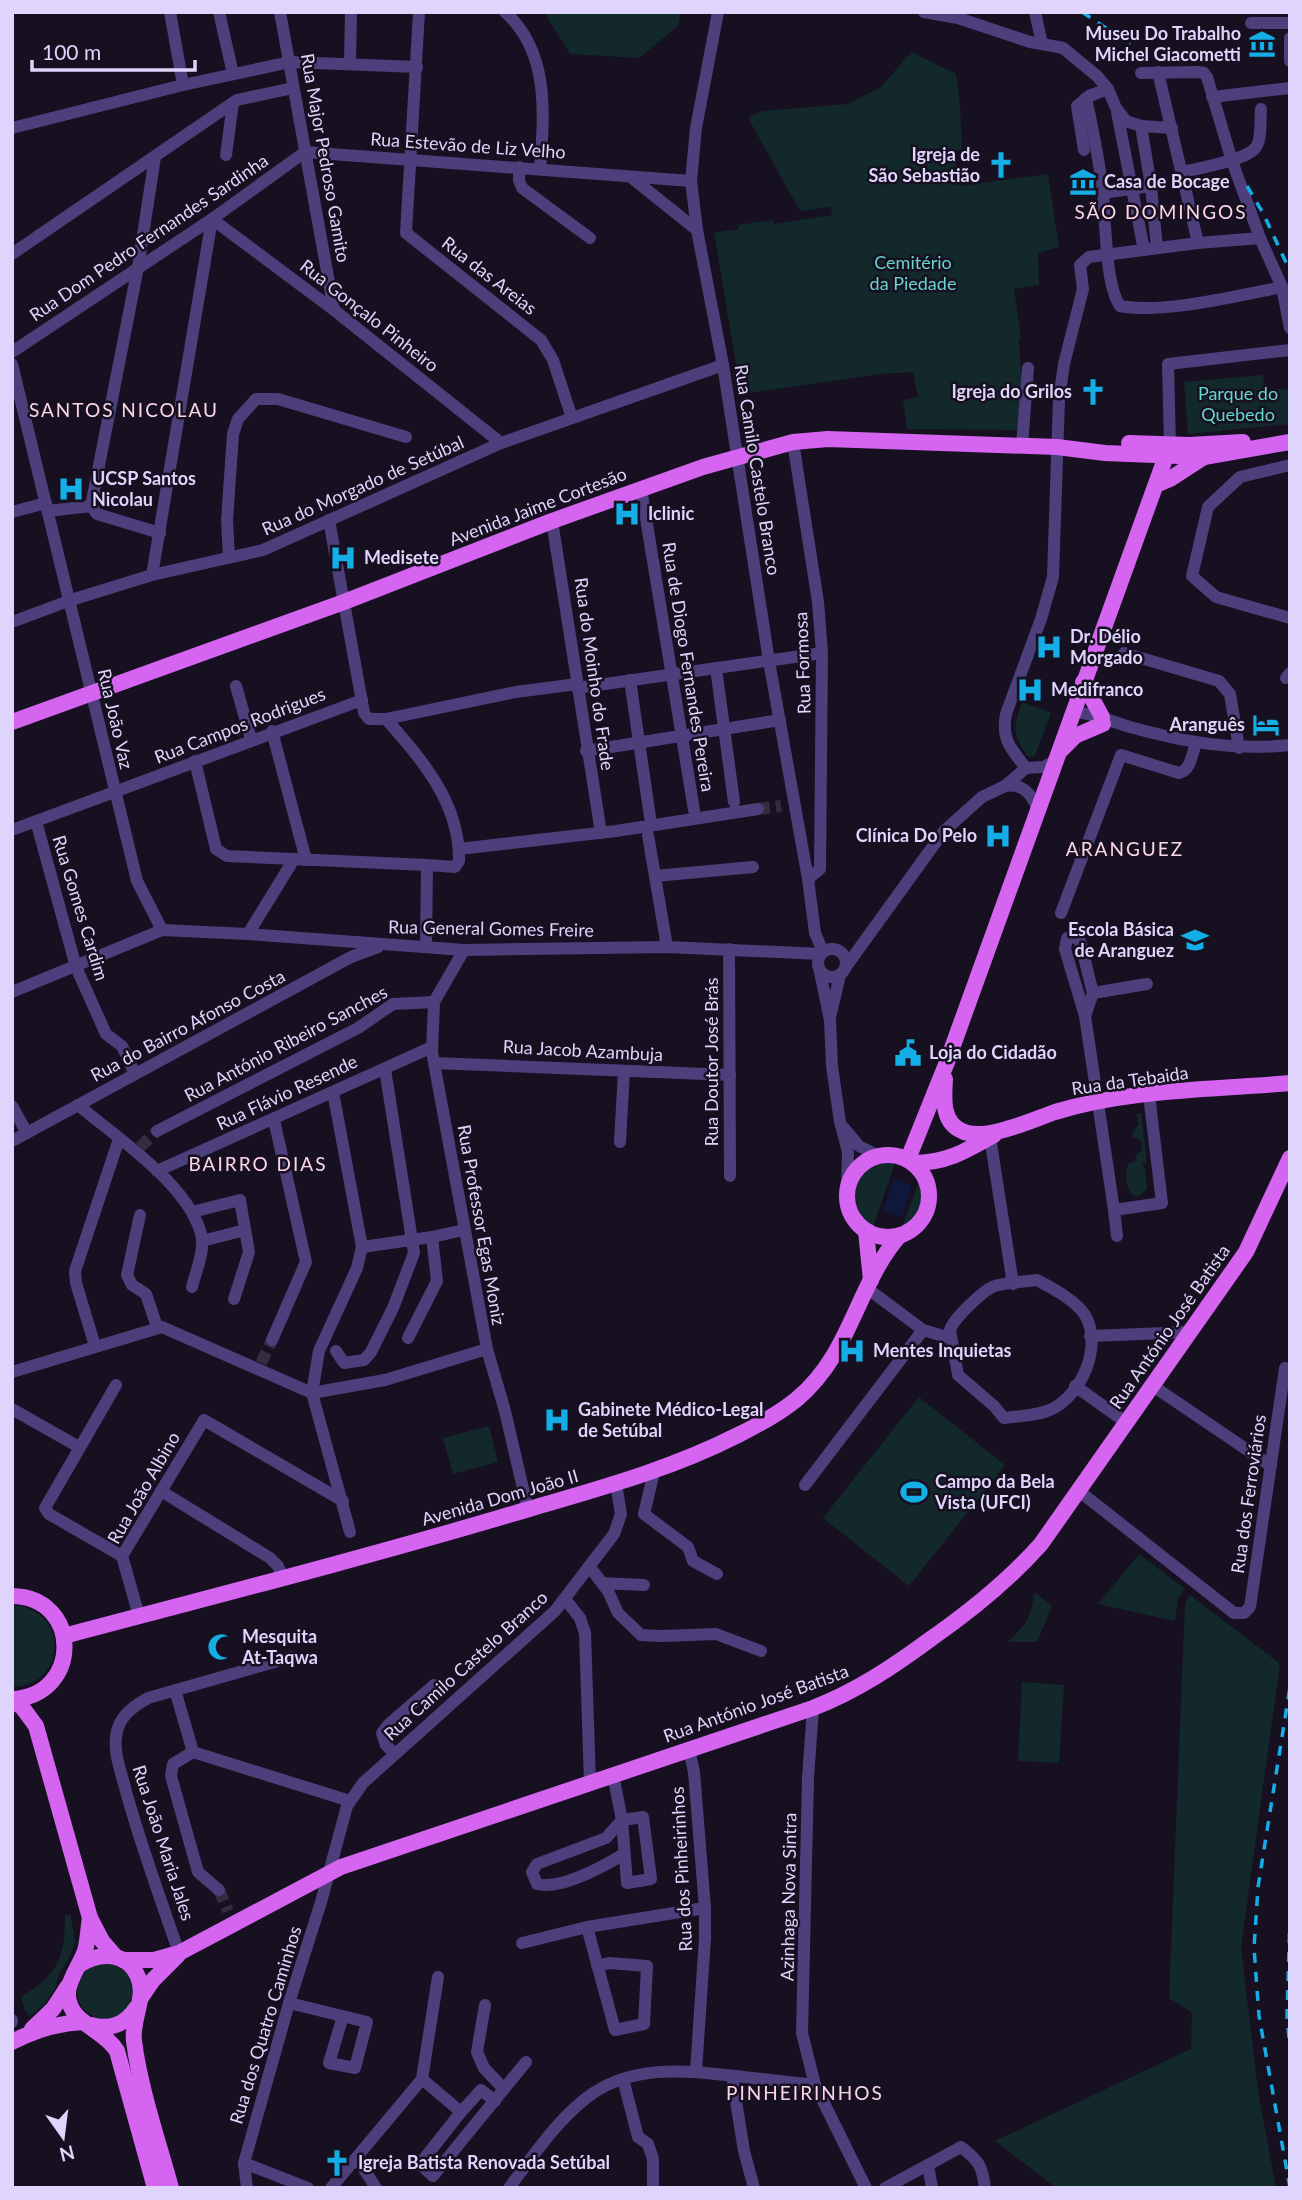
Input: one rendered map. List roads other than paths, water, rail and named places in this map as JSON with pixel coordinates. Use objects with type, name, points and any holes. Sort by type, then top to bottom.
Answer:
[{"type":"main road","name":"Avenida Jaime Cortesão","points":[[12,722],[344,602],[641,488],[737,456],[793,442],[828,439],[1057,447],[1131,454],[1234,443],[1290,433]]},
{"type":"main road","name":"Avenida Jaime Cortesão","points":[[1057,447],[1106,442],[1204,457],[1290,442]]},
{"type":"main road","points":[[911,1161],[920,1127],[947,1062],[1169,451]]},
{"type":"main road","points":[[1131,454],[1145,465],[1156,485]]},
{"type":"main road","points":[[1156,485],[1204,457]]},
{"type":"main road","points":[[1057,756],[1075,736],[1102,720],[1083,682]]},
{"type":"main road","points":[[947,1062],[945,1111],[954,1126],[962,1132],[996,1134]]},
{"type":"main road","name":"Rua da Tebaida","points":[[996,1134],[1072,1107],[1099,1101],[1149,1095],[1283,1088]]},
{"type":"main road","points":[[911,1161],[922,1171],[929,1188],[929,1206],[924,1217],[916,1227],[900,1236],[886,1237],[866,1231],[850,1212],[847,1188],[858,1167],[884,1155],[920,1127]]},
{"type":"main road","points":[[884,1155],[932,1163],[947,1160],[996,1134]]},
{"type":"main road","name":"Rua António José Batista","points":[[139,2003],[153,1980],[179,1953],[230,1917],[330,1873],[838,1699],[873,1680],[983,1602],[1008,1580],[1041,1544],[1191,1332],[1246,1252],[1290,1158]]},
{"type":"main road","points":[[929,1188],[947,1160]]},
{"type":"main road","points":[[866,1231],[870,1285]]},
{"type":"main road","name":"Avenida Dom João II","points":[[64,1636],[283,1578],[616,1484],[654,1472],[734,1437],[795,1401],[812,1386],[827,1367],[888,1250],[900,1236]]},
{"type":"main road","points":[[12,1596],[32,1599],[47,1608],[58,1620],[65,1646],[62,1665],[52,1682],[28,1697],[12,1700]]},
{"type":"main road","points":[[36,1726],[38,1704],[44,1689]]},
{"type":"main road","points":[[12,1700],[22,1707],[36,1726],[90,1919],[102,1941],[138,1976],[141,1987],[134,2038],[171,2188]]},
{"type":"main road","points":[[28,2034],[53,2009],[68,1986],[85,1950],[90,1919]]},
{"type":"main road","name":"Rua António José Batista","points":[[119,1958],[155,1960],[179,1953]]},
{"type":"main road","points":[[79,1965],[102,1955],[119,1958]]},
{"type":"main road","points":[[68,1986],[71,2006],[87,2024],[111,2041],[121,2059],[155,2188]]},
{"type":"main road","points":[[12,2042],[62,2022],[112,2027],[131,2016],[139,2003]]},
{"type":"street","points":[[170,12],[183,85]]},
{"type":"street","points":[[219,12],[233,74]]},
{"type":"street","name":"Rua Major Pedroso Gamito","points":[[280,12],[334,310]]},
{"type":"street","points":[[350,64],[351,12]]},
{"type":"street","points":[[411,160],[419,12]]},
{"type":"street","points":[[505,12],[524,35],[534,53],[540,76],[543,126],[540,169]]},
{"type":"street","name":"Rua Camilo Castelo Branco","points":[[718,12],[696,128],[691,181],[780,720],[787,805],[808,878],[815,933],[822,953]]},
{"type":"street","points":[[924,12],[958,18],[1030,42],[1063,48],[1097,76],[1108,89],[1116,108],[1131,188],[1151,249]]},
{"type":"street","points":[[1035,12],[1042,44]]},
{"type":"street","points":[[1251,23],[1290,23]]},
{"type":"street","points":[[1290,38],[1290,61]]},
{"type":"street","points":[[12,128],[183,85],[290,62],[417,67]]},
{"type":"street","points":[[1158,72],[1198,243]]},
{"type":"street","points":[[1141,73],[1204,73],[1260,238],[1282,287],[1290,328]]},
{"type":"street","points":[[1267,86],[1270,82],[1286,80],[1290,75]]},
{"type":"street","points":[[12,254],[233,103],[293,88]]},
{"type":"street","points":[[1212,97],[1290,88]]},
{"type":"street","points":[[1084,150],[1077,106],[1086,98],[1108,89]]},
{"type":"street","points":[[1086,98],[1103,193],[1107,256],[1115,299],[1120,306],[1134,309],[1189,304],[1282,287]]},
{"type":"street","points":[[226,155],[233,103]]},
{"type":"street","points":[[1116,108],[1126,121],[1141,126],[1172,128]]},
{"type":"street","points":[[1183,172],[1232,161],[1255,149],[1258,144],[1261,109]]},
{"type":"street","points":[[1141,126],[1151,186],[1151,249]]},
{"type":"street","name":"Rua Estevão de Liz Velho","points":[[305,152],[691,181]]},
{"type":"street","name":"Rua Dom Pedro Fernandes Sardinha","points":[[12,352],[212,219],[305,152]]},
{"type":"street","points":[[155,157],[138,267],[91,506],[97,514],[160,533]]},
{"type":"street","name":"Rua das Areias","points":[[411,160],[406,233],[541,340],[552,360],[572,418]]},
{"type":"street","points":[[519,167],[522,188],[590,238]]},
{"type":"street","points":[[628,176],[697,230]]},
{"type":"street","points":[[1103,193],[1151,186]]},
{"type":"street","points":[[152,575],[212,219]]},
{"type":"street","name":"Rua Gonçalo Pinheiro","points":[[212,219],[334,310],[501,443]]},
{"type":"street","points":[[1026,768],[1006,742],[1003,728],[1053,577],[1059,399],[1064,364],[1083,289],[1080,265],[1089,257],[1260,238]]},
{"type":"street","points":[[1169,451],[1168,364],[1290,350]]},
{"type":"street","name":"Rua João Vaz","points":[[12,364],[137,881],[162,930]]},
{"type":"street","name":"Rua do Morgado de Setúbal","points":[[12,622],[152,575],[264,550],[501,443],[723,365]]},
{"type":"street","points":[[1022,446],[1028,369]]},
{"type":"street","points":[[229,557],[227,520],[233,434],[238,419],[256,399],[278,399],[406,437]]},
{"type":"street","name":"Rua Formosa","points":[[793,442],[818,602],[822,653],[820,869],[808,878]]},
{"type":"street","points":[[1290,465],[1240,477],[1208,507],[1192,576],[1216,597],[1290,618]]},
{"type":"street","name":"Rua de Diogo Fernandes Pereira","points":[[641,488],[694,810]]},
{"type":"street","points":[[12,512],[47,507],[91,506]]},
{"type":"street","points":[[329,520],[363,706],[369,719],[386,719],[516,692],[671,675],[822,653]]},
{"type":"street","name":"Rua do Moinho do Frade","points":[[552,521],[571,629],[586,751],[600,833]]},
{"type":"street","points":[[1124,653],[1219,681],[1230,694],[1239,748]]},
{"type":"street","points":[[716,668],[734,802]]},
{"type":"street","points":[[631,680],[650,817]]},
{"type":"street","points":[[236,686],[251,739]]},
{"type":"street","name":"Rua Campos Rodrigues","points":[[12,830],[272,731],[363,706]]},
{"type":"street","points":[[1072,712],[1196,743],[1239,748],[1290,745]]},
{"type":"street","points":[[195,761],[216,849],[226,856],[455,867],[459,861],[459,849],[455,824],[445,795],[417,754],[386,719]]},
{"type":"street","points":[[586,751],[780,720]]},
{"type":"street","points":[[248,934],[300,859],[272,731]]},
{"type":"street","points":[[1061,913],[1121,755],[1184,772],[1196,743]]},
{"type":"street","points":[[820,972],[831,977],[842,971],[944,831],[982,797],[1005,786],[1026,768],[1043,767],[1057,756]]},
{"type":"street","points":[[1005,786],[1018,786],[1027,791],[1038,809]]},
{"type":"street","points":[[459,849],[600,833],[758,809]]},
{"type":"street","name":"Rua Gomes Cardim","points":[[36,821],[75,967],[106,1034],[122,1046],[135,1074]]},
{"type":"street","points":[[648,835],[667,947]]},
{"type":"street","points":[[426,947],[427,865]]},
{"type":"street","points":[[655,876],[753,867]]},
{"type":"street","points":[[12,992],[162,930]]},
{"type":"street","name":"Rua General Gomes Freire","points":[[162,930],[464,950],[667,947],[822,953]]},
{"type":"street","points":[[795,952],[807,944],[815,933]]},
{"type":"street","points":[[1085,1016],[1093,993],[1080,941],[1072,936],[1067,938],[1065,949],[1085,1016],[1117,1236]]},
{"type":"street","points":[[347,942],[352,949],[351,957]]},
{"type":"street","name":"Rua do Bairro Afonso Costa","points":[[12,1140],[351,957],[382,945]]},
{"type":"street","name":"Rua Doutor José Brás","points":[[729,949],[730,1176]]},
{"type":"street","points":[[830,1020],[845,959],[840,952],[832,949],[822,953],[818,962],[830,1020],[839,1122],[848,1152],[847,1188]]},
{"type":"street","name":"Rua Professor Egas Moniz","points":[[464,950],[434,1002],[433,1054],[487,1349],[505,1411],[528,1510]]},
{"type":"street","points":[[1093,993],[1147,984]]},
{"type":"street","name":"Rua António Ribeiro Sanches","points":[[157,1131],[358,1028],[393,1004],[434,1002]]},
{"type":"street","name":"Rua Jacob Azambuja","points":[[433,1054],[624,1071],[730,1075]]},
{"type":"street","name":"Rua Flávio Resende","points":[[156,1171],[385,1069],[433,1054]]},
{"type":"street","points":[[337,1352],[344,1363],[363,1360],[372,1352],[414,1254],[385,1069]]},
{"type":"street","points":[[621,1142],[624,1071]]},
{"type":"street","points":[[333,1092],[362,1247],[357,1268],[319,1351],[312,1393],[350,1532]]},
{"type":"street","points":[[1114,1210],[1162,1203],[1149,1095]]},
{"type":"street","points":[[78,1105],[119,1139],[137,1149],[179,1192],[192,1212],[202,1241],[192,1287]]},
{"type":"street","points":[[12,1106],[27,1133]]},
{"type":"street","points":[[272,1340],[306,1262],[274,1120]]},
{"type":"street","points":[[839,1122],[859,1146],[884,1155]]},
{"type":"street","points":[[996,1134],[1013,1284]]},
{"type":"street","points":[[95,1346],[76,1283],[75,1271],[119,1139]]},
{"type":"street","points":[[192,1212],[240,1200],[249,1252],[234,1299]]},
{"type":"street","points":[[140,1216],[127,1275],[132,1285],[146,1294],[157,1327]]},
{"type":"street","points":[[202,1241],[245,1230]]},
{"type":"street","points":[[362,1247],[464,1230]]},
{"type":"street","points":[[408,1338],[437,1281],[432,1237]]},
{"type":"street","points":[[1037,1280],[1084,1314],[1090,1335],[1090,1358],[1067,1397],[1050,1409],[1004,1418],[994,1406],[961,1380],[950,1338],[951,1324],[993,1287],[1037,1280]]},
{"type":"street","points":[[870,1285],[923,1330],[950,1338]]},
{"type":"street","points":[[12,1372],[157,1327],[167,1328],[260,1366],[312,1393],[385,1380],[487,1349]]},
{"type":"street","points":[[805,1485],[923,1330]]},
{"type":"street","points":[[1090,1335],[1191,1332]]},
{"type":"street","name":"Rua dos Ferroviários","points":[[1079,1491],[1234,1613],[1244,1613],[1250,1607],[1284,1368]]},
{"type":"street","points":[[116,1385],[46,1504],[46,1511],[122,1556]]},
{"type":"street","points":[[1075,1386],[1127,1423]]},
{"type":"street","points":[[1153,1386],[1271,1466]]},
{"type":"street","points":[[12,1409],[79,1447]]},
{"type":"street","name":"Rua João Albino","points":[[139,1616],[122,1556],[204,1420],[343,1501]]},
{"type":"street","points":[[654,1472],[644,1514],[688,1547],[693,1561],[717,1574]]},
{"type":"street","name":"Rua Camilo Castelo Branco","points":[[330,1873],[350,1801],[363,1783],[532,1632],[565,1599],[618,1526],[621,1505],[616,1484]]},
{"type":"street","points":[[161,1491],[270,1558],[278,1566],[283,1578]]},
{"type":"street","points":[[589,1566],[602,1583],[618,1613],[641,1635],[716,1634],[761,1651]]},
{"type":"street","points":[[602,1583],[644,1585]]},
{"type":"street","points":[[565,1599],[580,1618],[585,1633],[590,1783]]},
{"type":"street","name":"Rua João Maria Jales","points":[[179,1953],[117,1758],[116,1737],[121,1720],[132,1707],[148,1698],[292,1657]]},
{"type":"street","points":[[395,1754],[382,1740],[382,1733],[434,1685]]},
{"type":"street","points":[[175,1690],[193,1752]]},
{"type":"street","name":"Azinhaga Nova Sintra","points":[[813,1708],[808,1778],[802,2033],[815,2085],[866,2188]]},
{"type":"street","name":"Rua dos Pinheirinhos","points":[[689,1749],[694,1772],[705,1908],[696,2071]]},
{"type":"street","points":[[219,1890],[198,1872],[171,1776],[173,1763],[193,1752],[350,1801]]},
{"type":"street","points":[[613,1775],[622,1820],[627,1884],[651,1879],[643,1816],[622,1820],[606,1838],[537,1864],[532,1872],[537,1884],[548,1886],[602,1868],[624,1854]]},
{"type":"street","name":"Rua dos Quatro Caminhos","points":[[247,2188],[244,2163],[289,2003],[330,1873]]},
{"type":"street","points":[[522,1943],[587,1927],[705,1908]]},
{"type":"street","points":[[587,1927],[597,1966],[615,2030],[644,2024],[648,1966],[609,1963],[597,1966]]},
{"type":"street","points":[[331,2188],[422,2079],[438,1977]]},
{"type":"street","points":[[289,2003],[343,2016]]},
{"type":"street","points":[[485,2005],[477,2052],[484,2068],[504,2089]]},
{"type":"street","points":[[495,2101],[481,2090],[420,2164],[433,2176],[495,2101],[526,2062]]},
{"type":"street","points":[[509,2188],[567,2116],[585,2099],[623,2079],[656,2070],[696,2071],[815,2085]]},
{"type":"street","points":[[733,2076],[744,2151],[754,2188]]},
{"type":"street","points":[[422,2079],[461,2112]]},
{"type":"street","points":[[623,2079],[638,2137],[648,2144],[653,2160],[653,2188]]},
{"type":"street","points":[[886,2188],[961,2147],[976,2158],[983,2170],[985,2188]]},
{"type":"street","points":[[357,2158],[376,2188]]},
{"type":"street","points":[[244,2163],[308,2188]]},
{"type":"street","points":[[928,2165],[932,2188]]},
{"type":"water","points":[[894,1179],[912,1185],[902,1217],[883,1211]]},
{"type":"tunnel","points":[[758,809],[781,806]]},
{"type":"tunnel","points":[[140,1147],[157,1131]]},
{"type":"tunnel","points":[[261,1363],[272,1340]]},
{"type":"tunnel","points":[[219,1890],[228,1911]]},
{"type":"railway","points":[[1082,12],[1130,44]]},
{"type":"railway","points":[[1247,186],[1290,271]]},
{"type":"railway","points":[[1290,1687],[1258,1887],[1254,1948],[1259,2016],[1290,2188]]},
{"type":"railway","points":[[1290,1914],[1287,2016],[1290,2050]]},
{"type":"place","name":"Museu Do Trabalho Michel Giacometti","points":[[1262,44]]},
{"type":"place","name":"Igreja de São Sebastião","points":[[1001,165]]},
{"type":"place","name":"Casa de Bocage","points":[[1083,182]]},
{"type":"place","name":"Igreja do Grilos","points":[[1093,392]]},
{"type":"place","name":"UCSP Santos Nicolau","points":[[71,489]]},
{"type":"place","name":"Iclinic","points":[[627,514]]},
{"type":"place","name":"Medisete","points":[[343,558]]},
{"type":"place","name":"Dr. Délio Morgado","points":[[1049,647]]},
{"type":"place","name":"Medifranco","points":[[1030,690]]},
{"type":"place","name":"Aranguês","points":[[1266,725]]},
{"type":"place","name":"Clínica Do Pelo","points":[[998,836]]},
{"type":"place","name":"Escola Básica de Aranguez","points":[[1195,940]]},
{"type":"place","name":"Loja do Cidadão","points":[[908,1053]]},
{"type":"place","name":"Mentes Inquietas","points":[[852,1351]]},
{"type":"place","name":"Gabinete Médico-Legal de Setúbal","points":[[557,1420]]},
{"type":"place","name":"Campo da Bela Vista (UFCI)","points":[[914,1492]]},
{"type":"place","name":"Mesquita At-Taqwa","points":[[221,1647]]},
{"type":"place","name":"Igreja Batista Renovada Setúbal","points":[[337,2163]]},
{"type":"district","name":"SÃO DOMINGOS","points":[[1161,212]]},
{"type":"district","name":"SANTOS NICOLAU","points":[[124,410]]},
{"type":"district","name":"ARANGUEZ","points":[[1125,849]]},
{"type":"district","name":"BAIRRO DIAS","points":[[258,1164]]},
{"type":"district","name":"PINHEIRINHOS","points":[[805,2093]]},
{"type":"park label","name":"Cemitério da Piedade","points":[[913,273]]},
{"type":"park label","name":"Parque do Quebedo","points":[[1238,404]]}]
